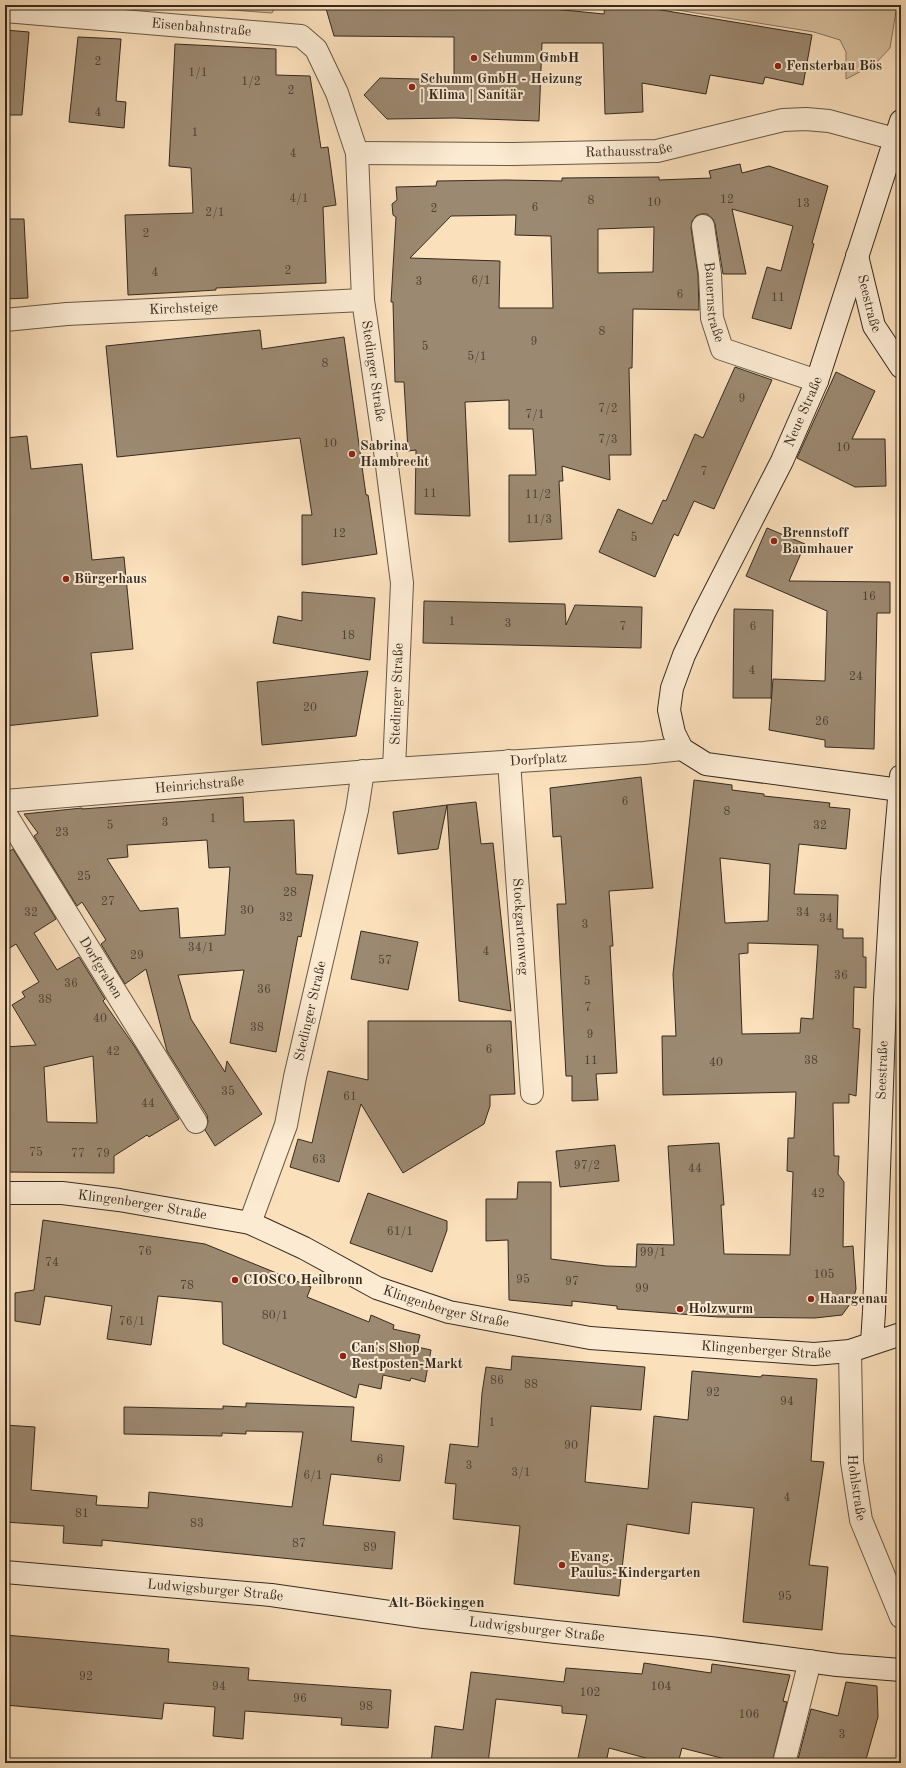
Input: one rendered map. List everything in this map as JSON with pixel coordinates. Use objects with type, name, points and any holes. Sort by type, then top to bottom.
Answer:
[{"type":"street","name":"Eisenbahnstraße","points":[[5,11],[301,36]]},
{"type":"street","name":"Stedinger Straße","points":[[301,36],[316,49],[334,87],[358,153],[363,300],[386,458],[402,583],[394,769]]},
{"type":"street","name":"Rathausstraße","points":[[358,153],[512,154],[657,151],[783,120],[806,119],[898,130]]},
{"type":"street","name":"Neue Straße","points":[[682,749],[674,733],[669,710],[672,688],[684,655],[782,460],[817,382],[898,130]]},
{"type":"street","name":"Bauernstraße","points":[[703,226],[710,274],[712,318],[722,350],[817,382]]},
{"type":"street","name":"Seestraße","points":[[857,256],[874,326],[901,368]]},
{"type":"street","name":"Kirchsteige","points":[[5,320],[67,314],[363,300]]},
{"type":"street","name":"Dorfplatz","points":[[394,769],[644,753],[682,749]]},
{"type":"street","points":[[682,749],[706,764],[901,783]]},
{"type":"street","name":"Stockgartenweg","points":[[509,761],[532,1093]]},
{"type":"street","name":"Heinrichstraße","points":[[5,801],[394,769]]},
{"type":"street","name":"Stedinger Straße","points":[[250,1223],[286,1125],[295,1077],[357,810],[363,771]]},
{"type":"street","name":"Seestraße","points":[[872,1343],[885,999],[895,933],[892,880],[901,783]]},
{"type":"street","name":"Dorfgraben","points":[[5,814],[196,1122]]},
{"type":"street","name":"Klingenberger Straße","points":[[5,1193],[62,1193],[126,1201],[250,1223],[304,1248],[377,1288],[449,1312],[590,1338],[814,1354],[850,1351],[901,1334]]},
{"type":"street","name":"Hohlstraße","points":[[850,1351],[852,1462],[861,1520],[901,1617]]},
{"type":"street","name":"Ludwigsburger Straße","points":[[5,1572],[271,1595],[424,1617],[901,1670]]},
{"type":"street","points":[[784,1763],[810,1661]]},
{"type":"shaded area","points":[[164,5],[277,5],[272,13]]},
{"type":"shaded area","points":[[646,5],[897,5],[890,48],[875,64],[846,79],[846,52],[840,40],[814,32]]},
{"type":"building","points":[[325,5],[512,5],[604,14],[605,5],[631,5],[812,35],[803,85],[765,77],[763,84],[710,75],[706,94],[642,83],[643,112],[605,114],[603,43],[542,43],[539,121],[455,118],[387,119],[364,95],[380,78],[454,80],[454,37],[334,36]]},
{"type":"building","points":[[5,30],[29,32],[22,115],[5,115]]},
{"type":"building","points":[[78,37],[121,39],[116,101],[126,102],[124,128],[69,122]]},
{"type":"building","points":[[175,44],[276,49],[276,75],[310,76],[321,148],[328,147],[336,205],[323,207],[326,283],[216,288],[216,290],[128,295],[125,215],[193,213],[191,168],[169,166]]},
{"type":"building","points":[[740,164],[742,173],[769,166],[828,186],[812,243],[814,244],[791,329],[752,318],[767,267],[781,271],[793,226],[732,209],[746,274],[723,274],[713,219],[707,214],[696,216],[692,221],[691,228],[698,275],[699,310],[633,309],[632,368],[629,368],[631,455],[609,455],[610,480],[562,466],[563,481],[559,481],[562,539],[509,542],[509,475],[536,475],[533,429],[509,429],[509,400],[465,402],[470,516],[415,514],[416,450],[408,451],[404,382],[395,382],[393,302],[391,302],[396,217],[393,215],[392,204],[397,200],[396,187],[436,186],[437,181],[562,181],[562,178],[659,177],[659,180],[711,178],[709,171]],"holes":[[[516,215],[515,235],[551,236],[553,308],[499,308],[500,261],[410,258],[451,216]],[[654,227],[653,272],[598,273],[598,229]]]},
{"type":"building","points":[[5,219],[24,219],[28,298],[5,299]]},
{"type":"building","points":[[260,330],[262,349],[344,337],[366,495],[368,495],[377,554],[302,565],[302,515],[312,515],[300,438],[117,457],[106,346]]},
{"type":"building","points":[[735,367],[772,380],[714,509],[694,501],[678,536],[674,534],[655,577],[599,552],[618,509],[652,524],[663,500],[666,501],[695,434],[703,438]]},
{"type":"building","points":[[836,372],[875,391],[852,439],[885,439],[886,486],[855,487],[797,458]]},
{"type":"building","name":"Bürgerhaus","points":[[27,436],[31,469],[82,464],[92,560],[124,557],[133,649],[91,653],[98,716],[5,726],[5,438]]},
{"type":"building","points":[[767,528],[805,544],[789,581],[890,582],[890,613],[877,613],[874,749],[825,747],[825,740],[769,730],[773,679],[825,681],[827,611],[746,576]]},
{"type":"building","points":[[302,592],[375,598],[370,660],[273,643],[278,616],[302,621]]},
{"type":"building","points":[[424,601],[565,604],[566,625],[575,605],[642,607],[641,648],[423,643]]},
{"type":"building","points":[[734,609],[773,610],[771,698],[733,698]]},
{"type":"building","points":[[368,671],[356,736],[262,745],[257,682]]},
{"type":"building","points":[[641,777],[653,888],[609,891],[613,946],[610,946],[617,1073],[596,1074],[598,1100],[572,1101],[572,1076],[566,1076],[557,904],[566,904],[561,836],[553,837],[550,788]]},
{"type":"building","points":[[694,780],[732,785],[732,790],[764,794],[764,796],[830,803],[829,807],[850,809],[846,849],[799,844],[794,894],[838,895],[837,929],[843,929],[843,938],[863,938],[863,957],[866,957],[866,988],[854,987],[853,1028],[860,1029],[856,1096],[849,1094],[849,1103],[833,1103],[834,1156],[839,1156],[838,1174],[844,1182],[843,1247],[853,1246],[856,1289],[853,1300],[842,1315],[815,1318],[718,1317],[617,1309],[617,1306],[572,1301],[572,1306],[509,1300],[508,1240],[486,1241],[486,1199],[517,1199],[518,1182],[551,1182],[551,1259],[606,1266],[636,1267],[637,1244],[674,1245],[668,1146],[719,1143],[724,1205],[721,1205],[724,1254],[790,1255],[793,1172],[787,1171],[788,1138],[794,1138],[796,1092],[663,1095],[662,1036],[676,1036],[673,974]],"holes":[[[720,858],[770,864],[768,921],[725,923]],[[748,943],[818,945],[813,1019],[801,1018],[800,1033],[742,1034],[739,954],[748,953]]]},
{"type":"building","points":[[243,797],[244,822],[294,820],[296,874],[313,875],[301,937],[298,936],[276,1052],[230,1043],[244,970],[178,975],[191,1019],[225,1072],[227,1061],[262,1114],[215,1146],[205,1130],[208,1122],[207,1115],[167,1051],[146,969],[125,984],[101,944],[106,940],[82,902],[77,906],[34,836],[38,833],[24,814]],"holes":[[[207,840],[209,868],[230,867],[225,935],[180,938],[178,908],[140,911],[107,859],[128,857],[127,845]]]},
{"type":"building","points":[[476,802],[481,844],[493,843],[511,1011],[459,1001],[447,805]]},
{"type":"building","points":[[447,805],[438,849],[398,854],[393,812]]},
{"type":"building","points":[[13,849],[56,919],[34,933],[57,970],[79,957],[105,999],[103,1001],[135,1047],[179,1119],[149,1137],[147,1135],[114,1156],[114,1173],[5,1172],[5,1047],[36,1045],[12,1005],[25,997],[22,992],[39,982],[16,944],[5,951],[5,854]],"holes":[[[93,1056],[97,1123],[47,1122],[44,1067]]]},
{"type":"building","points":[[361,931],[418,942],[408,990],[351,979]]},
{"type":"building","points":[[368,1021],[511,1021],[515,1094],[490,1095],[490,1106],[484,1124],[403,1173],[361,1104],[339,1182],[290,1167],[298,1139],[312,1143],[328,1071],[368,1080]]},
{"type":"building","points":[[615,1145],[619,1181],[560,1187],[556,1151]]},
{"type":"building","points":[[368,1193],[447,1221],[447,1230],[432,1272],[350,1243]]},
{"type":"building","points":[[43,1220],[205,1244],[311,1287],[307,1297],[369,1322],[371,1315],[394,1325],[393,1329],[420,1335],[417,1347],[431,1350],[425,1382],[411,1378],[410,1381],[383,1375],[381,1389],[359,1384],[356,1398],[223,1344],[222,1302],[158,1296],[151,1345],[107,1339],[112,1306],[45,1296],[40,1325],[15,1321],[15,1293],[34,1290]]},
{"type":"building","points":[[512,1356],[645,1367],[641,1410],[591,1406],[585,1482],[648,1489],[654,1416],[688,1420],[692,1371],[761,1377],[762,1375],[817,1379],[811,1461],[824,1462],[809,1565],[828,1567],[822,1630],[743,1622],[754,1508],[692,1502],[689,1534],[627,1524],[619,1596],[514,1584],[520,1526],[453,1519],[456,1484],[445,1483],[450,1444],[478,1447],[482,1393],[486,1367],[511,1370]]},
{"type":"building","points":[[246,1403],[354,1407],[351,1441],[404,1446],[400,1481],[331,1474],[323,1525],[395,1532],[392,1569],[102,1540],[102,1546],[63,1543],[64,1526],[5,1522],[5,1425],[35,1427],[31,1490],[97,1496],[96,1505],[148,1508],[149,1492],[292,1507],[303,1432],[246,1431],[246,1434],[222,1433],[222,1436],[124,1434],[124,1407],[223,1409],[223,1406],[246,1407]]},
{"type":"building","points":[[5,1635],[169,1649],[168,1662],[249,1668],[248,1680],[391,1690],[388,1728],[341,1725],[342,1718],[245,1711],[243,1739],[213,1736],[215,1707],[164,1703],[162,1719],[5,1705]]},
{"type":"building","points":[[644,1663],[711,1673],[712,1664],[790,1675],[783,1701],[787,1702],[772,1763],[741,1763],[682,1748],[678,1763],[664,1763],[609,1748],[606,1763],[577,1763],[587,1715],[562,1713],[562,1706],[496,1699],[488,1763],[431,1763],[435,1726],[463,1730],[471,1672],[564,1682],[566,1668],[642,1674]]},
{"type":"building","points":[[846,1682],[877,1686],[878,1717],[865,1763],[797,1763],[811,1709],[838,1716]]},
{"type":"place","name":"Schumm GmbH","points":[[474,58]]},
{"type":"place","name":"Fensterbau Bös","points":[[778,66]]},
{"type":"place","name":"Schumm GmbH - Heizung | Klima | Sanitär","points":[[412,87]]},
{"type":"place","name":"Sabrina Hambrecht","points":[[352,454]]},
{"type":"place","name":"Brennstoff Baumhauer","points":[[774,541]]},
{"type":"place","name":"Bürgerhaus","points":[[66,579]]},
{"type":"place","name":"CIOSCO Heilbronn","points":[[235,1280]]},
{"type":"place","name":"Haargenau","points":[[811,1299]]},
{"type":"place","name":"Holzwurm","points":[[680,1309]]},
{"type":"place","name":"Can's Shop Restposten-Markt","points":[[343,1356]]},
{"type":"place","name":"Evang. Paulus-Kindergarten","points":[[562,1565]]},
{"type":"district","name":"Alt-Böckingen","points":[[436,1603]]}]
